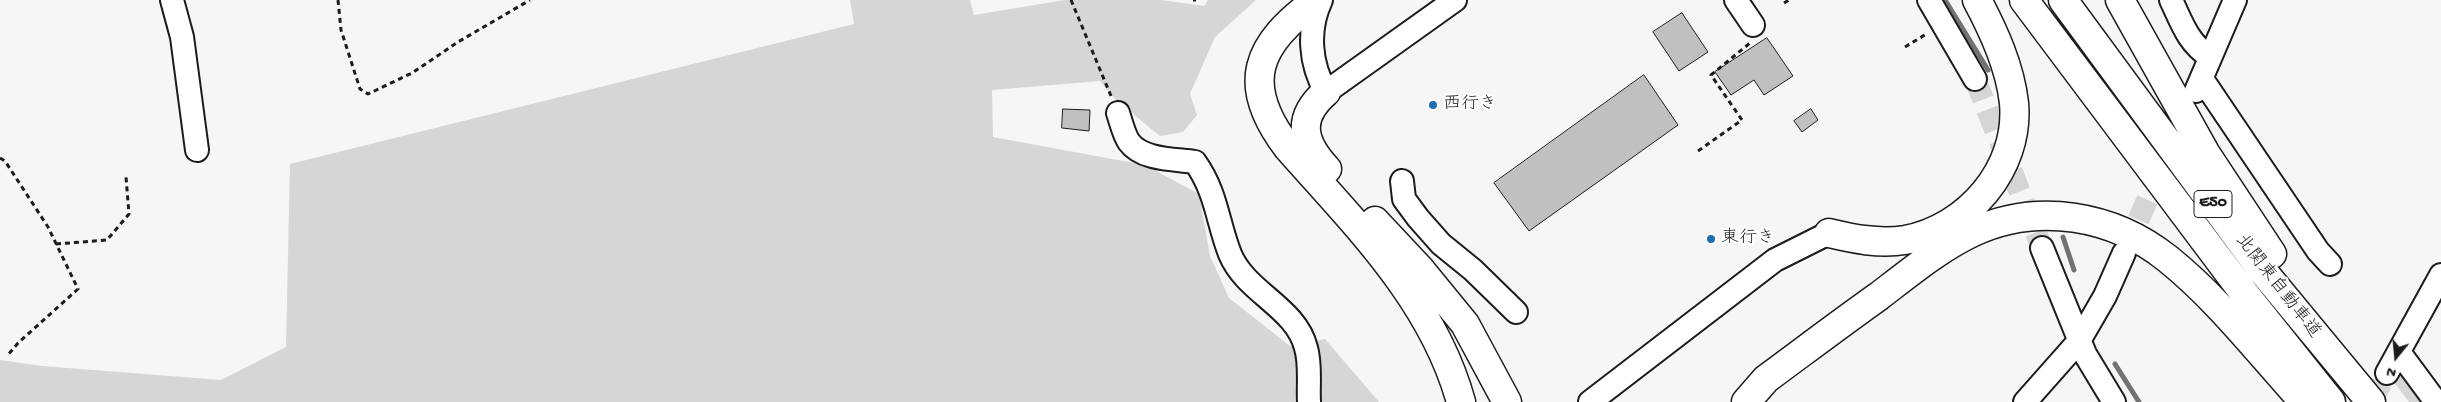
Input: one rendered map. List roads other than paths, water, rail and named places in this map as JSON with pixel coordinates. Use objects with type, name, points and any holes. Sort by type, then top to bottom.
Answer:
[{"type":"highway","points":[[1317,0],[1279,31],[1269,46],[1262,62],[1260,79],[1262,98],[1267,114],[1275,130],[1288,148],[1376,247],[1409,293],[1435,335],[1461,402]]},
{"type":"highway","points":[[1829,233],[1872,241],[1903,240],[1923,235],[1957,220],[1979,200],[2002,167],[2011,139],[2014,104],[2001,51],[1977,0]]},
{"type":"highway","name":"北関東自動車道","points":[[2024,0],[2244,293],[2331,402]]},
{"type":"highway","name":"北関東自動車道","points":[[2063,0],[2261,269],[2365,394]]},
{"type":"highway","points":[[2120,0],[2210,162],[2272,253],[2315,307],[2340,347],[2365,394]]},
{"type":"highway","points":[[1326,92],[1315,102],[1308,113],[1306,141],[1322,164],[1444,297],[1465,324],[1507,402]]},
{"type":"highway","points":[[1746,402],[1766,379],[1940,251],[1995,222],[2048,214],[2100,222],[2124,232],[2166,258],[2202,289],[2304,402]]},
{"type":"street","points":[[172,0],[182,37],[197,150]]},
{"type":"street","points":[[1321,0],[1315,13],[1312,32],[1313,55],[1316,75],[1326,92],[1454,0]]},
{"type":"street","points":[[1736,0],[1753,25]]},
{"type":"street","points":[[1929,0],[1975,80]]},
{"type":"street","points":[[2171,0],[2191,40],[2196,47],[2210,57]]},
{"type":"street","points":[[2235,0],[2199,85],[2318,251],[2330,264]]},
{"type":"street","points":[[1118,113],[1128,141],[1138,152],[1163,158],[1195,162],[1208,179],[1230,255],[1242,274],[1296,324],[1307,349],[1309,402]]},
{"type":"street","points":[[1402,181],[1404,199],[1418,218],[1441,244],[1473,270],[1516,312]]},
{"type":"street","points":[[1590,402],[1775,260],[1829,233]]},
{"type":"street","points":[[2042,248],[2079,341],[2114,402]]},
{"type":"street","points":[[2025,402],[2079,341],[2105,296],[2124,253]]},
{"type":"street","points":[[2387,374],[2441,275]]},
{"type":"street","points":[[2399,352],[2436,402]]},
{"type":"street","points":[[1733,402],[1766,379]]},
{"type":"waterway","points":[[1945,0],[1988,70]]},
{"type":"waterway","points":[[2063,237],[2074,270]]},
{"type":"waterway","points":[[2115,364],[2139,402]]},
{"type":"tunnel","points":[[1975,79],[2042,248]]},
{"type":"tunnel","points":[[2125,250],[2177,133]]},
{"type":"tunnel","points":[[2371,402],[2387,373]]},
{"type":"place","name":"西行き","points":[[1433,105]]},
{"type":"place","name":"東行き","points":[[1711,239]]}]
